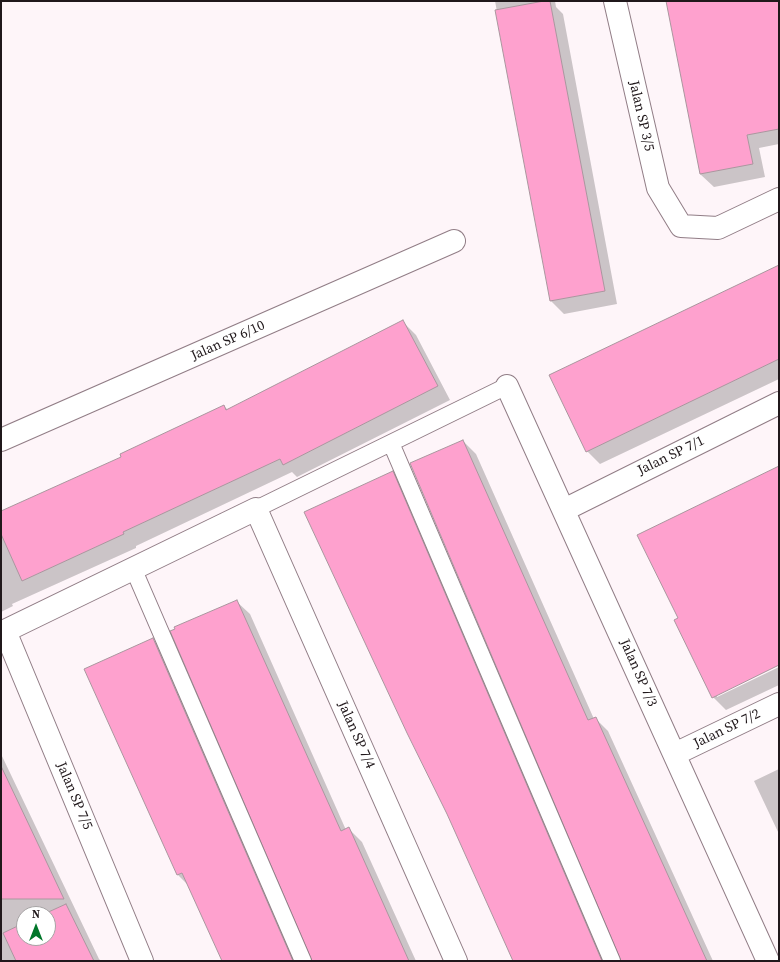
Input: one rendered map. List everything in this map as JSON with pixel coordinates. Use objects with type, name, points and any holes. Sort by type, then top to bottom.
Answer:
[{"type":"street","name":"Jalan SP 3/5","points":[[615,1],[658,188],[681,226],[718,228],[779,199]]},
{"type":"street","name":"Jalan SP 6/10","points":[[1,440],[454,241]]},
{"type":"street","name":"Jalan SP 7/3","points":[[507,386],[768,961]]},
{"type":"street","name":"Jalan SP 7/1","points":[[564,510],[779,403]]},
{"type":"street","points":[[3,632],[256,508]]},
{"type":"street","name":"Jalan SP 7/4","points":[[256,508],[456,961]]},
{"type":"street","name":"Jalan SP 7/5","points":[[3,632],[142,961]]},
{"type":"street","name":"Jalan SP 7/2","points":[[675,754],[779,704]]},
{"type":"lane","points":[[256,508],[507,386]]},
{"type":"lane","points":[[391,443],[612,961]]},
{"type":"lane","points":[[133,568],[303,961]]},
{"type":"building","points":[[550,1],[605,291],[550,301],[495,10]]},
{"type":"building","points":[[666,1],[779,1],[779,129],[747,135],[753,164],[700,174]]},
{"type":"building","points":[[779,265],[779,359],[586,452],[549,375]]},
{"type":"building","points":[[403,320],[438,386],[283,465],[280,459],[22,581],[1,534],[1,511],[121,457],[120,454],[224,405],[226,410]]},
{"type":"building","points":[[463,440],[588,720],[596,717],[707,961],[621,961],[410,463]]},
{"type":"building","points":[[779,466],[779,665],[712,698],[674,620],[678,618],[637,535]]},
{"type":"building","points":[[393,471],[602,961],[513,961],[447,814],[407,733],[304,512]]},
{"type":"building","points":[[237,600],[341,831],[349,827],[409,961],[312,961],[170,631],[175,629],[174,627]]},
{"type":"building","points":[[153,638],[293,961],[222,961],[182,873],[177,875],[84,669]]},
{"type":"building","points":[[1,766],[30,827],[64,899],[1,899]]},
{"type":"building","points":[[66,904],[94,961],[16,961],[3,933],[16,927],[16,946],[56,946],[56,909]]}]
